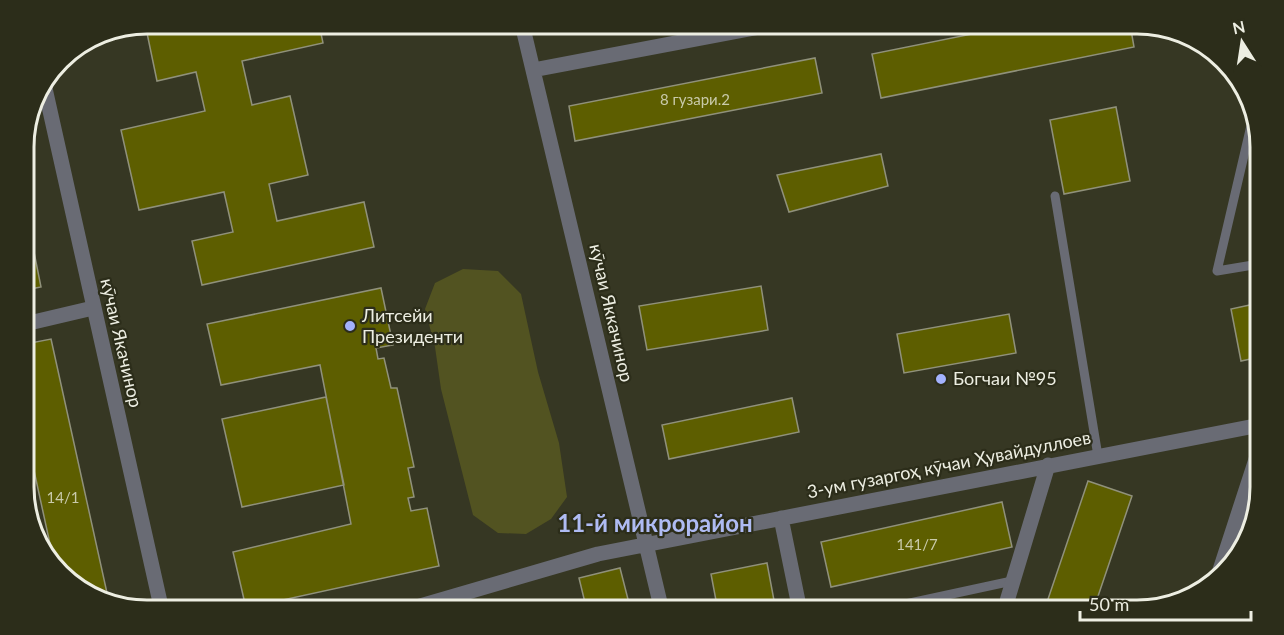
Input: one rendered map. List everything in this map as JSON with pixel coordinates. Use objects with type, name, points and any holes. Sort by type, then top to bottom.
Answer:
[{"type":"street","name":"кӯчаи Яккачинор","points":[[524,34],[659,600]]},
{"type":"street","points":[[533,70],[722,34]]},
{"type":"street","name":"кӯчаи Якачинор","points":[[47,97],[159,600]]},
{"type":"street","points":[[34,322],[93,308]]},
{"type":"street","name":"3-ум гузаргоҳ кӯчаи Ҳувайдуллоев","points":[[441,600],[598,554],[1250,426]]},
{"type":"street","points":[[1007,600],[1048,465]]},
{"type":"street","points":[[1224,558],[1250,478]]},
{"type":"street","points":[[781,518],[798,600]]},
{"type":"lane","points":[[1249,134],[1217,272],[1250,266]]},
{"type":"lane","points":[[1055,196],[1098,456]]},
{"type":"lane","points":[[922,600],[1012,580]]},
{"type":"shaded area","points":[[463,269],[498,271],[521,294],[538,372],[559,443],[567,497],[551,519],[526,534],[498,533],[473,515],[441,389],[435,347],[425,309],[435,283]]},
{"type":"building","points":[[147,34],[321,34],[323,43],[242,61],[252,105],[290,96],[308,175],[269,184],[277,221],[364,202],[374,247],[202,285],[192,241],[233,232],[224,192],[139,210],[121,130],[205,111],[196,72],[157,81]]},
{"type":"building","points":[[972,34],[1132,34],[1134,47],[881,98],[872,54]]},
{"type":"building","points":[[815,58],[822,93],[575,141],[569,106]]},
{"type":"building","points":[[1116,107],[1130,181],[1064,194],[1050,120]]},
{"type":"building","points":[[881,154],[888,186],[789,212],[777,175]]},
{"type":"building","points":[[35,255],[41,287],[35,288]]},
{"type":"building","points":[[761,286],[768,330],[647,350],[639,306]]},
{"type":"building","points":[[381,288],[393,345],[376,348],[378,359],[384,358],[391,388],[397,388],[414,467],[408,468],[414,497],[408,498],[411,511],[427,508],[439,566],[283,600],[244,600],[233,552],[351,524],[320,365],[221,385],[207,324]]},
{"type":"building","points":[[1250,305],[1250,359],[1241,361],[1231,309]]},
{"type":"building","points":[[1009,314],[1016,353],[904,373],[897,334]]},
{"type":"building","points":[[51,339],[107,592],[73,572],[50,543],[34,471],[34,342]]},
{"type":"building","points":[[326,397],[344,485],[242,507],[222,419]]},
{"type":"building","points":[[792,398],[799,432],[669,459],[662,425]]},
{"type":"building","points":[[1088,481],[1132,496],[1097,600],[1048,600]]},
{"type":"building","points":[[1002,502],[1012,547],[831,587],[821,542]]},
{"type":"building","points":[[767,563],[774,600],[716,600],[711,574]]},
{"type":"building","points":[[620,568],[628,600],[584,600],[579,578]]},
{"type":"place","name":"Литсейи Президенти","points":[[350,326]]},
{"type":"place","name":"Богчаи №95","points":[[941,379]]},
{"type":"district","name":"11-й микрорайон","points":[[655,524]]}]
